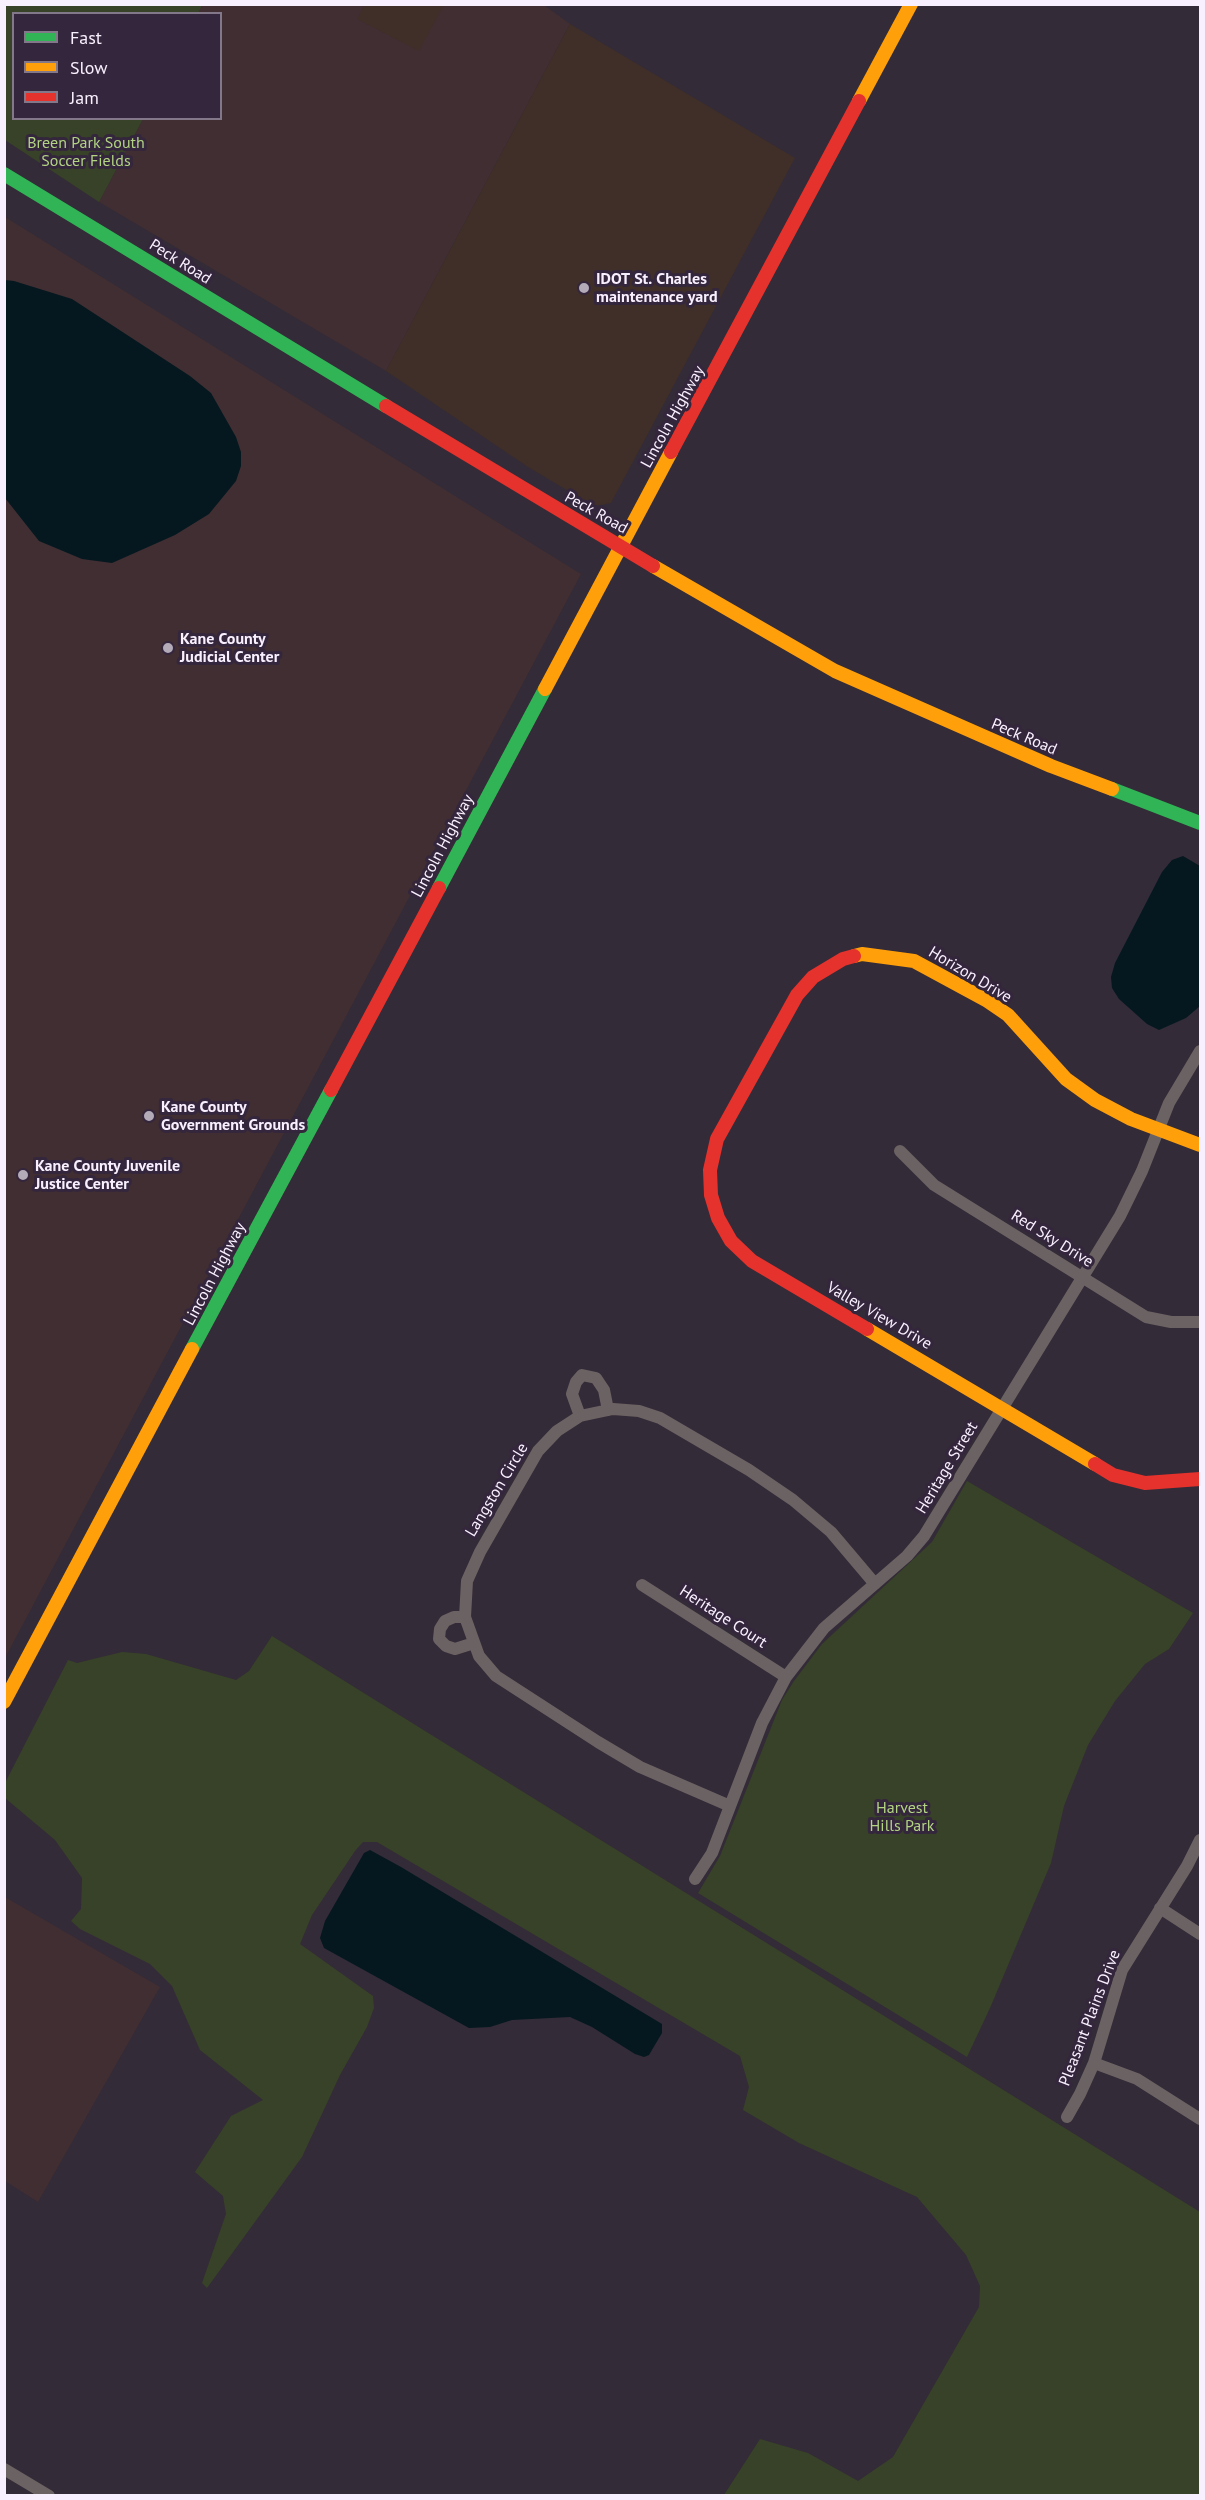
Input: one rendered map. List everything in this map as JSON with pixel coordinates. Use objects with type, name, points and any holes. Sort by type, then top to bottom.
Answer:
[{"type":"main road","name":"Lincoln Highway","points":[[4,1702],[911,4]]},
{"type":"main road","name":"Peck Road","points":[[4,174],[554,509],[777,639],[865,685],[1051,766],[1200,823]]},
{"type":"main road","name":"Horizon Drive","points":[[763,1053],[797,995],[813,977],[827,968],[843,959],[862,954],[914,961],[986,1000],[1008,1016],[1066,1079],[1095,1100],[1131,1119],[1200,1145]]},
{"type":"main road","name":"Valley View Drive","points":[[763,1053],[725,1123],[712,1154],[711,1195],[718,1218],[731,1241],[752,1261],[1103,1469],[1123,1478],[1157,1483],[1200,1479]]},
{"type":"street","name":"Heritage Street","points":[[695,1879],[712,1853],[762,1723],[786,1677],[824,1628],[907,1556],[924,1536],[1119,1216],[1142,1171],[1183,1077],[1200,1051]]},
{"type":"street","name":"Red Sky Drive","points":[[900,1151],[934,1185],[1146,1317],[1171,1322],[1200,1322]]},
{"type":"street","points":[[580,1416],[572,1394],[576,1382],[582,1375],[596,1378],[604,1390],[608,1410]]},
{"type":"street","name":"Langston Circle","points":[[730,1806],[640,1767],[496,1676],[479,1656],[465,1617],[467,1581],[480,1552],[538,1451],[557,1431],[580,1416],[608,1410],[639,1411],[660,1418],[749,1470],[793,1500],[831,1532],[875,1584]]},
{"type":"street","name":"Heritage Court","points":[[642,1585],[786,1677]]},
{"type":"street","points":[[465,1617],[454,1617],[445,1621],[440,1629],[439,1639],[446,1646],[455,1649],[474,1643]]},
{"type":"street","name":"Pleasant Plains Drive","points":[[1067,2116],[1095,2063],[1122,1971],[1187,1866],[1200,1840]]},
{"type":"street","points":[[1160,1908],[1200,1934]]},
{"type":"street","points":[[1095,2063],[1137,2079],[1200,2119]]},
{"type":"street","points":[[4,2469],[49,2496]]},
{"type":"shaded area","points":[[365,4],[444,5],[419,51],[357,19]]},
{"type":"shaded area","points":[[202,5],[544,5],[570,24],[386,371],[99,202],[142,120],[222,120],[222,12],[198,12]]},
{"type":"shaded area","points":[[570,24],[795,158],[611,503],[601,505],[592,505],[528,467],[386,371]]},
{"type":"shaded area","name":"Kane County Government Grounds","points":[[5,217],[581,574],[5,1658]]},
{"type":"shaded area","points":[[5,1897],[160,1987],[38,2202],[5,2181]]},
{"type":"green space","name":"Breen Park South Soccer Fields","points":[[4,5],[202,5],[199,12],[12,12],[12,120],[142,120],[99,202],[5,140]]},
{"type":"green space","name":"Harvest Hills Park","points":[[967,1481],[1193,1613],[1169,1649],[1145,1664],[1115,1701],[1088,1745],[1064,1806],[1051,1863],[967,2057],[698,1893],[720,1856],[782,1700],[794,1681],[822,1644],[932,1542]]},
{"type":"green space","points":[[272,1636],[1200,2212],[1200,2495],[724,2495],[760,2439],[808,2453],[858,2481],[893,2457],[979,2307],[980,2286],[966,2255],[917,2197],[799,2143],[743,2110],[749,2087],[740,2056],[377,1842],[363,1842],[355,1851],[312,1915],[300,1944],[373,1996],[374,2008],[367,2027],[340,2075],[302,2157],[207,2288],[202,2283],[226,2214],[223,2196],[195,2172],[231,2116],[263,2100],[200,2050],[172,1986],[150,1964],[80,1929],[71,1921],[81,1909],[82,1878],[55,1840],[5,1798],[5,1783],[68,1660],[77,1663],[122,1652],[146,1654],[236,1680],[249,1671]]},
{"type":"water","points":[[5,280],[72,299],[190,376],[211,393],[236,437],[241,452],[241,466],[236,481],[209,514],[175,535],[112,563],[82,559],[39,541],[5,498]]},
{"type":"water","points":[[1183,856],[1200,866],[1200,1006],[1186,1018],[1159,1030],[1147,1024],[1119,999],[1112,988],[1111,977],[1115,963],[1162,872],[1172,860]]},
{"type":"water","points":[[370,1850],[662,2024],[662,2033],[649,2055],[644,2057],[635,2054],[592,2027],[570,2017],[512,2020],[490,2027],[469,2028],[324,1948],[320,1938],[325,1921],[364,1853]]},
{"type":"traffic: fast","points":[[4,174],[386,406]]},
{"type":"traffic: fast","points":[[439,888],[545,689]]},
{"type":"traffic: fast","points":[[1112,789],[1200,823]]},
{"type":"traffic: fast","points":[[192,1349],[331,1090]]},
{"type":"traffic: slow","points":[[859,101],[911,4]]},
{"type":"traffic: slow","points":[[545,689],[671,452]]},
{"type":"traffic: slow","points":[[653,566],[835,671],[1051,766],[1112,789]]},
{"type":"traffic: slow","points":[[854,956],[862,954],[914,961],[986,1000],[1008,1015],[1066,1079],[1095,1100],[1131,1119],[1200,1145]]},
{"type":"traffic: slow","points":[[867,1329],[1095,1464]]},
{"type":"traffic: slow","points":[[4,1702],[192,1349]]},
{"type":"traffic: jam","points":[[671,452],[859,101]]},
{"type":"traffic: jam","points":[[386,406],[653,566]]},
{"type":"traffic: jam","points":[[331,1090],[439,888]]},
{"type":"traffic: jam","points":[[854,956],[843,959],[813,977],[797,995],[717,1139],[710,1170],[711,1195],[718,1218],[731,1241],[752,1261],[867,1329]]},
{"type":"traffic: jam","points":[[1095,1464],[1113,1475],[1145,1483],[1200,1479]]},
{"type":"place","name":"IDOT St. Charles maintenance yard","points":[[584,288]]},
{"type":"place","name":"Kane County Judicial Center","points":[[168,648]]},
{"type":"place","name":"Kane County Government Grounds","points":[[149,1116]]},
{"type":"place","name":"Kane County Juvenile Justice Center","points":[[23,1175]]}]
